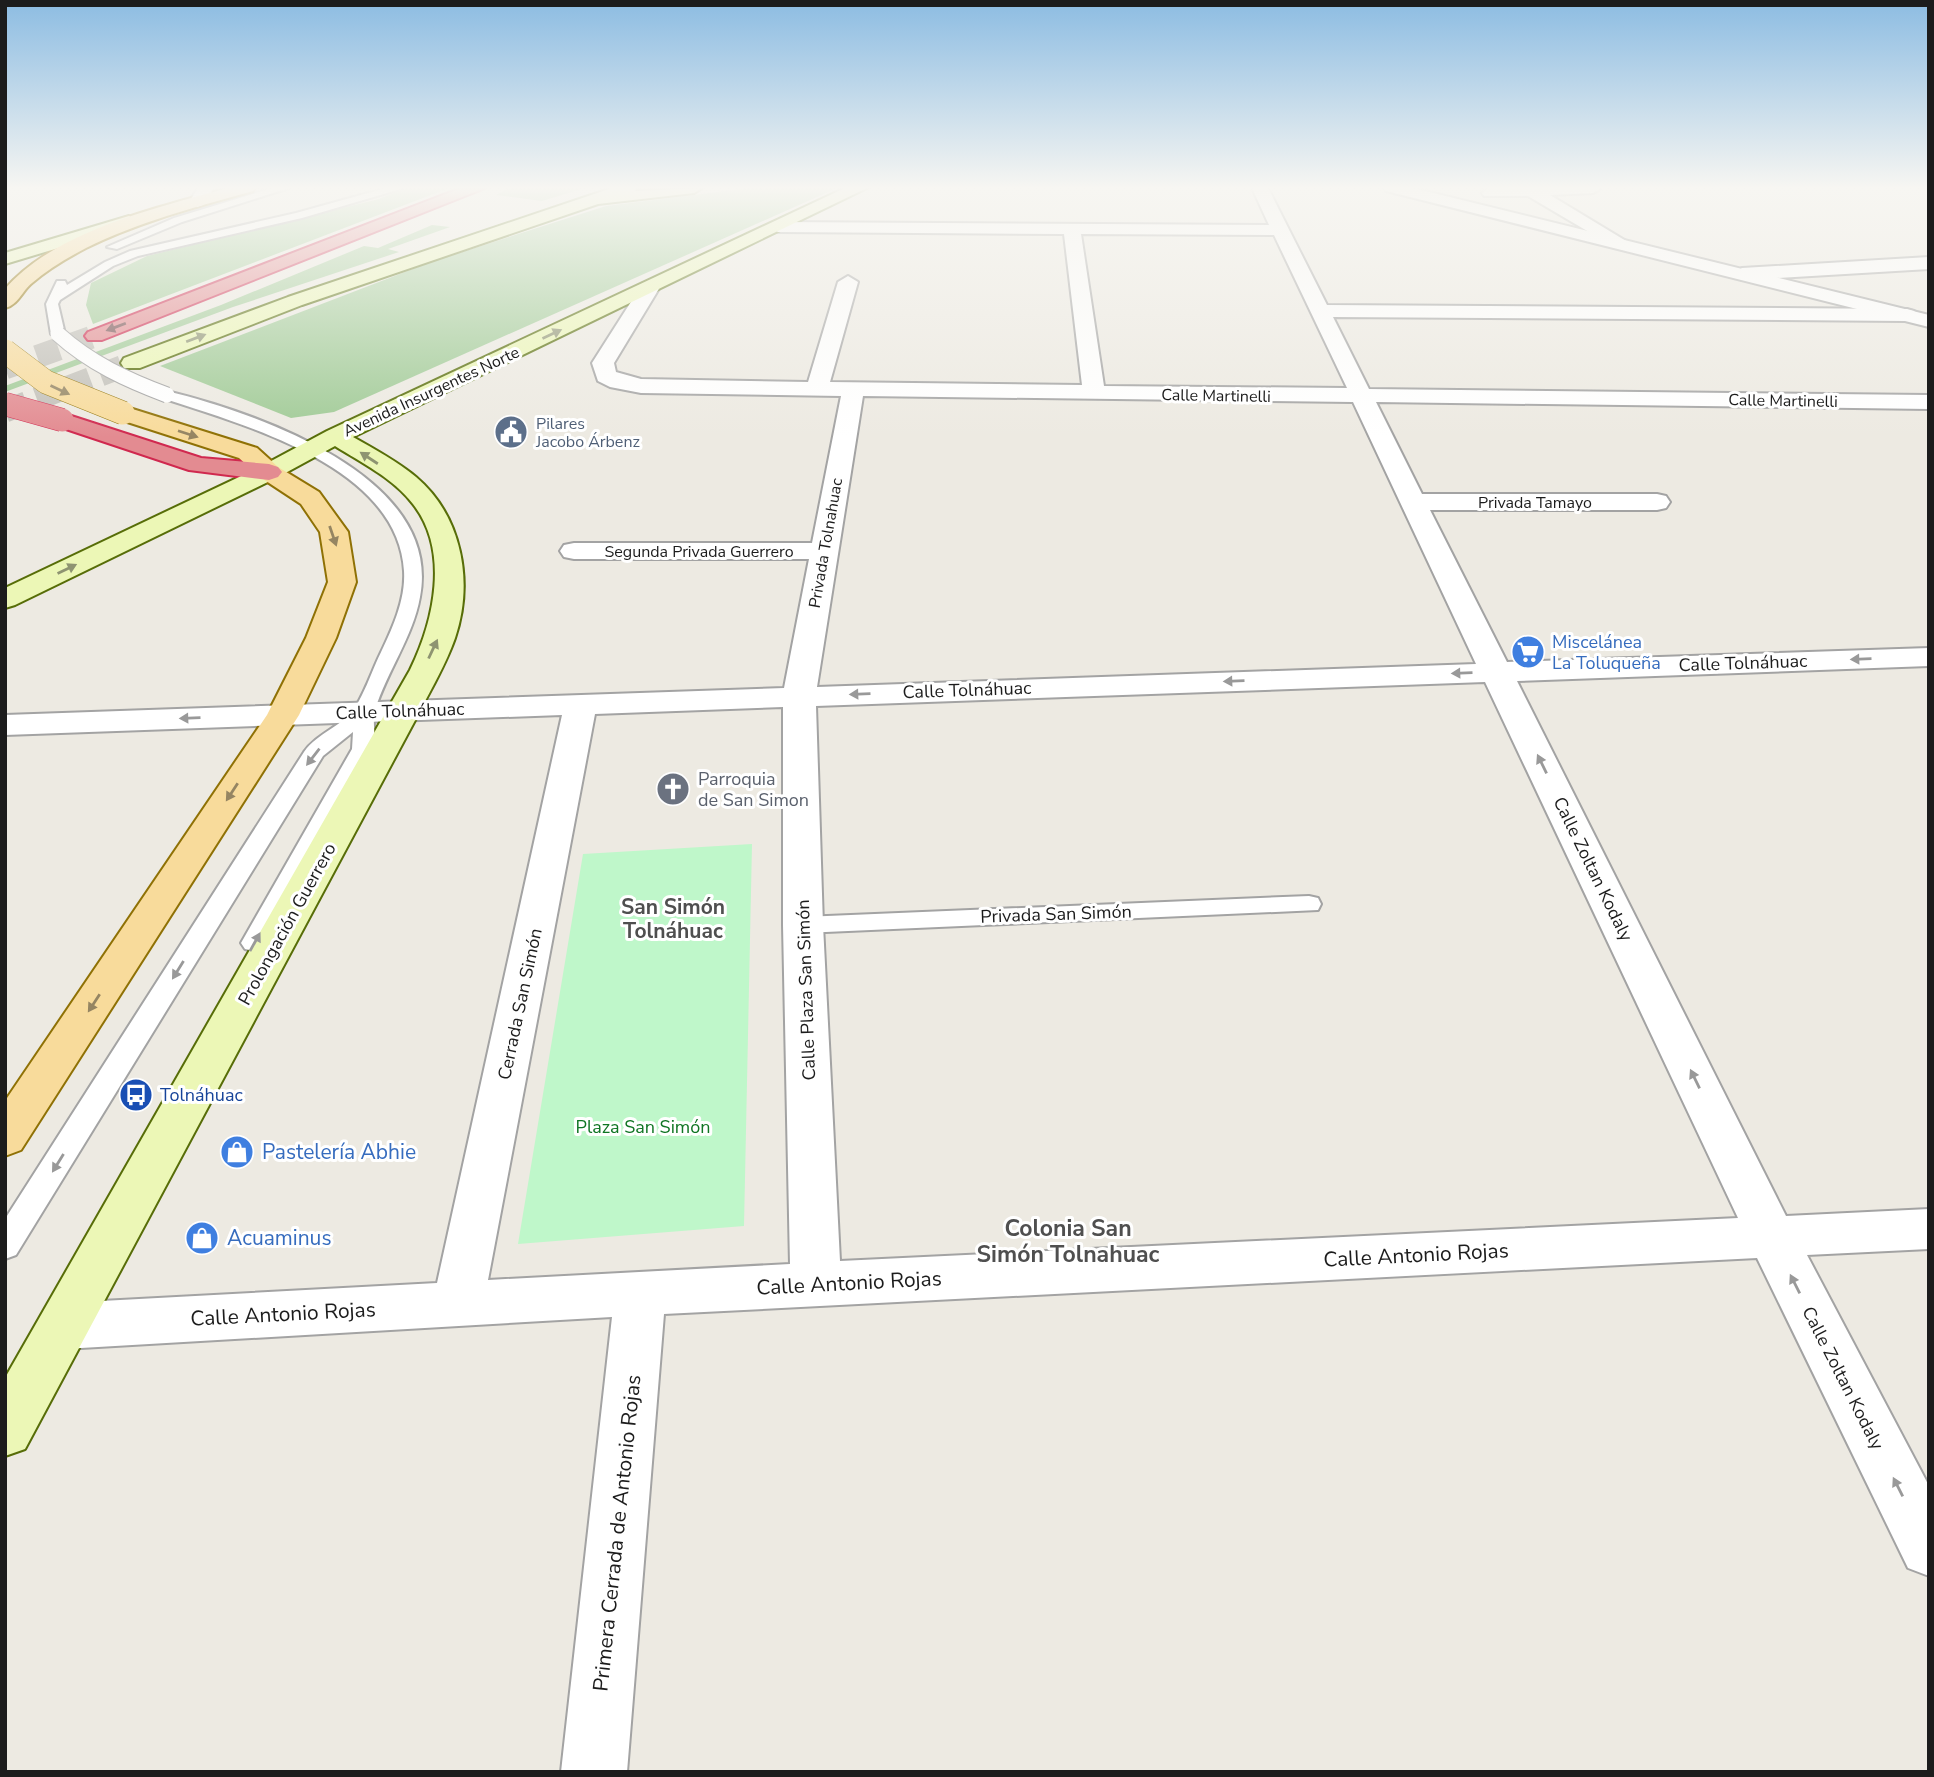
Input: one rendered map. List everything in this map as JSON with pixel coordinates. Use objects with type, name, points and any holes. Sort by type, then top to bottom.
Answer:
[{"type":"highway","points":[[95,335],[262,271]]},
{"type":"highway","points":[[5,404],[198,465],[269,472]]},
{"type":"main road","points":[[5,302],[37,271]]},
{"type":"main road","points":[[132,363],[295,300],[381,271]]},
{"type":"main road","name":"Avenida Insurgentes Norte","points":[[5,598],[269,472],[335,436],[686,271]]},
{"type":"main road","points":[[5,351],[24,370],[60,391],[248,453],[269,472],[310,498],[334,532],[342,582],[321,638],[283,715],[5,1138]]},
{"type":"main road","name":"Prolongación Guerrero","points":[[5,1431],[404,711],[442,629],[450,576],[446,538],[431,509],[408,483],[335,436]]},
{"type":"street","points":[[1078,271],[1094,393]]},
{"type":"street","name":"Calle Zoltan Kodaly","points":[[1299,271],[1772,1237],[1929,1547]]},
{"type":"street","points":[[1730,271],[1929,321]]},
{"type":"street","points":[[1742,274],[1785,271]]},
{"type":"street","points":[[1802,271],[1929,302]]},
{"type":"street","points":[[817,389],[848,282]]},
{"type":"street","name":"Calle Martinelli","points":[[650,288],[603,363],[606,376],[618,382],[641,386],[853,390],[1917,402]]},
{"type":"street","points":[[1318,311],[1906,315]]},
{"type":"street","name":"Privada Tolnahuac","points":[[799,696],[853,390]]},
{"type":"street","points":[[1917,402],[1929,419]]},
{"type":"street","name":"Privada Tamayo","points":[[1413,502],[1657,502]]},
{"type":"street","name":"Segunda Privada Guerrero","points":[[574,551],[824,551]]},
{"type":"street","name":"Calle Tolnáhuac","points":[[5,725],[1929,657]]},
{"type":"street","name":"Calle Plaza San Simón","points":[[799,696],[803,925],[817,1284]]},
{"type":"street","name":"Cerrada San Simón","points":[[458,1304],[582,703]]},
{"type":"street","name":"Calle Antonio Rojas","points":[[64,1326],[817,1284],[1929,1229]]},
{"type":"street","name":"Primera Cerrada de Antonio Rojas","points":[[594,1772],[640,1295]]},
{"type":"lane","points":[[56,297],[98,271]]},
{"type":"lane","points":[[5,1386],[363,749],[364,712],[398,636],[411,597],[413,572],[405,538],[391,510],[363,483],[310,450],[267,428],[123,379],[92,363],[58,334],[52,304],[62,282],[70,274]]},
{"type":"lane","points":[[5,1246],[315,752],[364,712]]},
{"type":"lane","name":"Privada San Simón","points":[[803,925],[1309,904]]},
{"type":"green space","points":[[116,271],[232,271],[93,324],[86,305],[91,283]]},
{"type":"green space","points":[[304,271],[342,271],[233,307],[5,392],[5,386]]},
{"type":"green space","points":[[408,271],[651,271],[334,412],[291,418],[160,366]]},
{"type":"green space","name":"Plaza San Simón","points":[[752,844],[744,1226],[518,1244],[583,854]]},
{"type":"tunnel","points":[[5,368],[95,336]]},
{"type":"tunnel","points":[[5,411],[132,363]]},
{"type":"place","name":"Pilares Jacobo Árbenz","points":[[511,432]]},
{"type":"place","name":"Miscelánea La Toluqueña","points":[[1528,652]]},
{"type":"place","name":"Parroquia de San Simon","points":[[673,789]]},
{"type":"place","name":"Tolnáhuac","points":[[136,1095]]},
{"type":"place","name":"Pastelería Abhie","points":[[237,1152]]},
{"type":"place","name":"Acuaminus","points":[[202,1238]]},
{"type":"district","name":"San Simón Tolnáhuac","points":[[673,919]]},
{"type":"district","name":"Colonia San Simón Tolnahuac","points":[[1068,1241]]}]
